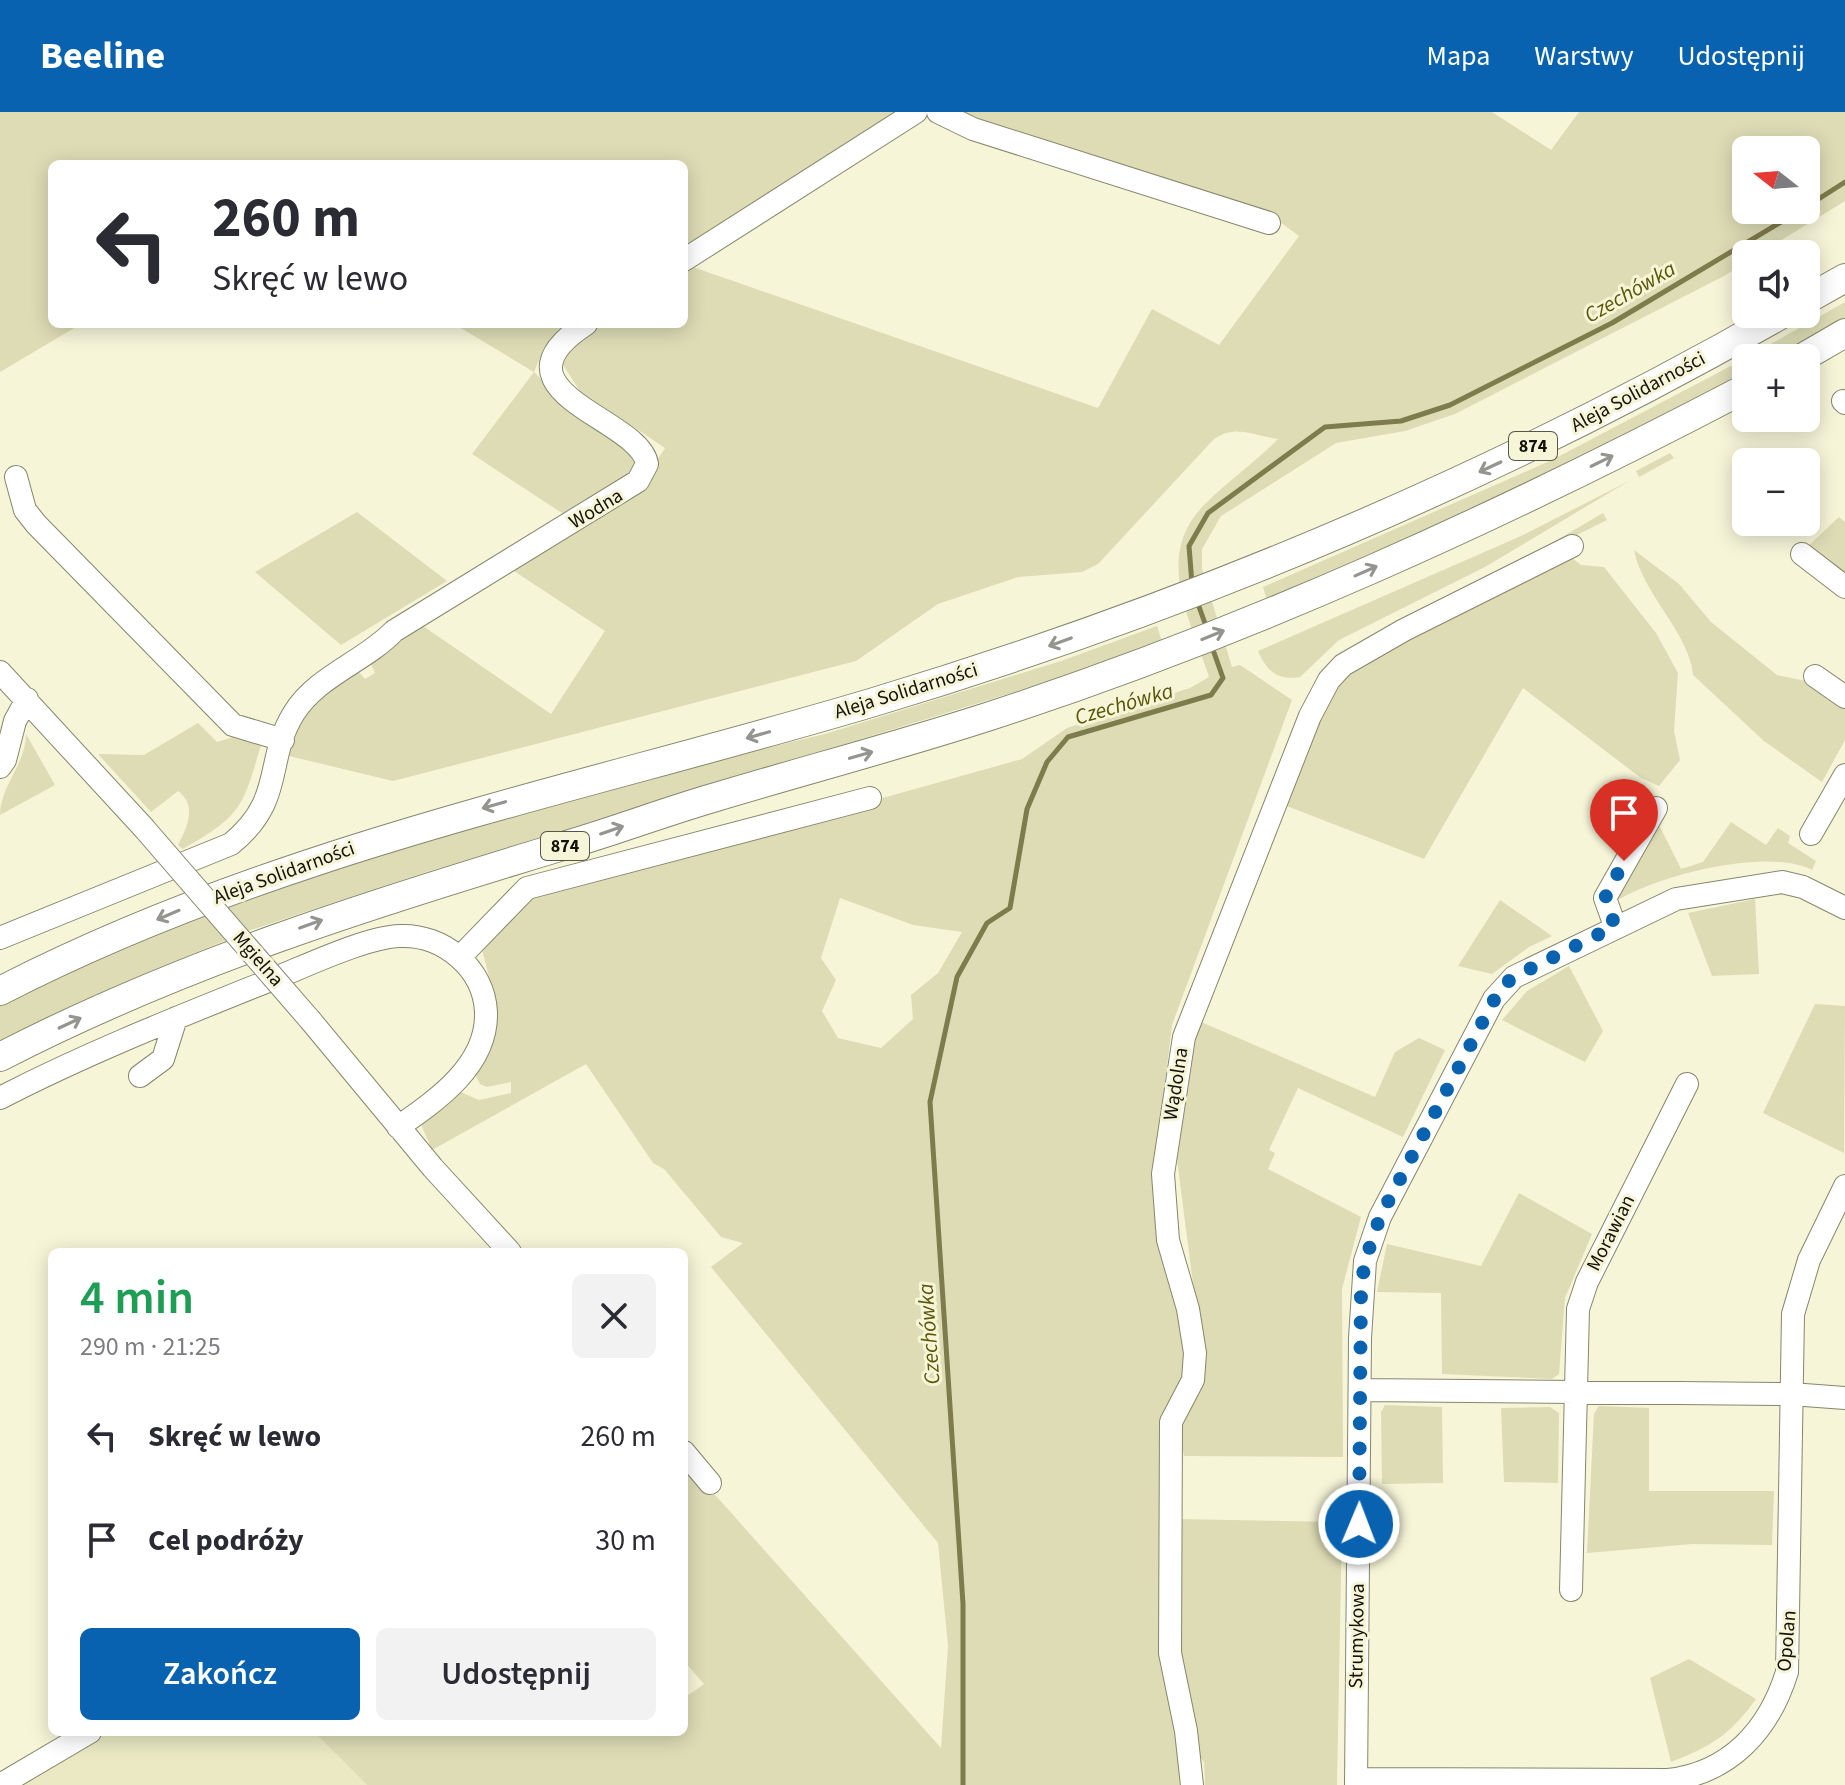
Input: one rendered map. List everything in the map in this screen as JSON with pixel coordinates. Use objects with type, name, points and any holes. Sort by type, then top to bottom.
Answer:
[{"type":"main road","points":[[1820,292],[1845,278]]},
{"type":"main road","name":"Aleja Solidarności","points":[[0,991],[182,909],[395,834],[875,702],[1133,615],[1276,561],[1537,444],[1756,328]]},
{"type":"main road","points":[[1820,348],[1845,333]]},
{"type":"main road","name":"874","points":[[0,1057],[206,963],[340,913],[712,798],[918,739],[1140,663],[1295,602],[1468,526],[1732,395]]},
{"type":"street","points":[[688,257],[916,112]]},
{"type":"street","points":[[938,112],[973,129],[1269,223]]},
{"type":"street","name":"Wodna","points":[[283,740],[294,713],[314,689],[368,654],[394,631],[638,481],[647,464],[640,446],[565,396],[556,384],[553,367],[557,350],[582,328]]},
{"type":"street","points":[[0,938],[231,844],[256,821],[264,806],[283,740],[233,725],[36,524],[25,510],[16,477]]},
{"type":"street","name":"Wądolna","points":[[1192,1785],[1186,1731],[1170,1653],[1171,1422],[1193,1380],[1195,1353],[1188,1309],[1168,1240],[1163,1174],[1184,1037],[1310,716],[1329,680],[1343,665],[1404,630],[1572,546]]},
{"type":"street","points":[[1802,554],[1845,587]]},
{"type":"street","name":"Mgielna","points":[[0,672],[143,827],[398,1127],[506,1248]]},
{"type":"street","points":[[1815,676],[1845,697]]},
{"type":"street","points":[[0,767],[5,760],[15,721],[27,699]]},
{"type":"street","points":[[1811,834],[1845,775]]},
{"type":"street","points":[[460,957],[527,888],[870,798]]},
{"type":"street","points":[[1615,926],[1605,898],[1656,808]]},
{"type":"street","name":"Strumykowa","points":[[1356,1782],[1361,1288],[1372,1237],[1494,999],[1514,977],[1667,902],[1775,882],[1803,887],[1845,908]]},
{"type":"street","points":[[0,1098],[176,1018],[307,965],[397,936],[430,940],[460,957],[481,988],[486,1006],[484,1038],[476,1058],[464,1073],[398,1127]]},
{"type":"street","points":[[140,1076],[163,1059],[176,1018]]},
{"type":"street","name":"Morawian","points":[[1571,1590],[1575,1323],[1581,1296],[1687,1084]]},
{"type":"street","name":"Opolan","points":[[1356,1782],[1668,1780],[1714,1767],[1754,1738],[1772,1712],[1787,1672],[1791,1394],[1797,1296],[1809,1260],[1845,1186]]},
{"type":"street","points":[[1360,1390],[1791,1394],[1845,1398]]},
{"type":"street","points":[[688,1457],[710,1483]]},
{"type":"street","points":[[0,1785],[83,1736]]},
{"type":"shaded area","points":[[0,112],[899,112],[688,244],[688,160],[48,160],[48,328],[74,328],[0,372]]},
{"type":"shaded area","points":[[953,112],[1492,112],[1551,150],[1579,112],[1845,112],[1845,201],[1820,216],[1820,136],[1732,136],[1732,224],[1808,224],[1782,240],[1732,240],[1732,271],[1724,276],[1455,414],[1405,431],[1336,443],[1221,516],[1202,549],[1202,569],[1232,667],[1240,665],[1292,700],[1172,1025],[1156,1155],[1188,1362],[1162,1423],[1182,1785],[367,1785],[318,1736],[688,1736],[688,1695],[704,1684],[688,1666],[688,1464],[941,1748],[948,1646],[938,1543],[711,1267],[743,1243],[721,1237],[664,1169],[653,1163],[586,1064],[432,1150],[420,1122],[458,1091],[479,1100],[511,1093],[511,1082],[487,1087],[480,1084],[476,1076],[487,1057],[496,1025],[494,997],[481,945],[533,896],[1022,759],[1067,728],[1190,688],[1209,677],[1180,588],[1178,566],[1181,545],[1189,524],[1205,504],[1278,439],[1230,432],[1214,439],[1098,564],[1082,572],[1018,577],[938,604],[856,661],[393,781],[289,756],[306,716],[357,670],[365,679],[375,673],[370,662],[423,626],[551,714],[605,631],[514,571],[643,483],[665,448],[580,391],[563,365],[575,338],[591,328],[688,328],[690,266],[1098,408],[1152,309],[1219,345],[1299,236],[1272,216]],"holes":[[[840,898],[913,925],[962,932],[938,973],[911,995],[913,1019],[881,1048],[838,1038],[822,1011],[836,980],[821,958]]]},
{"type":"shaded area","points":[[1845,302],[1845,320],[1803,344],[1771,344],[1799,328],[1820,328],[1820,316]]},
{"type":"shaded area","points":[[461,328],[562,328],[544,348],[534,372]]},
{"type":"shaded area","points":[[1732,365],[1732,383],[1620,442],[1268,603],[1263,587],[1552,460]]},
{"type":"shaded area","points":[[534,372],[549,387],[634,443],[639,467],[568,517],[472,454]]},
{"type":"shaded area","points":[[1670,453],[1674,458],[1639,477],[1636,471]]},
{"type":"shaded area","points":[[1629,481],[1485,567],[1339,640],[1300,677],[1280,676],[1269,669],[1261,658],[1258,651],[1521,536]]},
{"type":"shaded area","points":[[357,512],[447,581],[341,645],[255,572]]},
{"type":"shaded area","points":[[1603,513],[1607,520],[1499,574]]},
{"type":"shaded area","points":[[1839,517],[1845,522],[1845,575],[1806,548]]},
{"type":"shaded area","points":[[1634,550],[1679,584],[1711,622],[1777,675],[1806,681],[1845,709],[1845,740],[1822,782],[1764,741],[1693,675],[1684,644],[1646,582]]},
{"type":"shaded area","points":[[1572,558],[1581,565],[1604,567],[1656,633],[1678,673],[1674,731],[1680,760],[1659,786],[1641,778],[1523,688],[1424,859],[1284,805],[1330,692],[1355,666]]},
{"type":"shaded area","points":[[1157,626],[1162,642],[1067,676],[423,873],[251,930],[148,972],[0,1042],[0,1000],[150,932],[339,864],[623,782],[825,734],[1061,661]]},
{"type":"shaded area","points":[[198,723],[217,742],[239,735],[263,739],[239,806],[219,826],[183,849],[178,845],[189,816],[184,797],[178,791],[151,812],[98,754],[144,755]]},
{"type":"shaded area","points":[[26,734],[55,785],[0,815],[4,794],[22,755]]},
{"type":"shaded area","points":[[1731,822],[1766,845],[1778,828],[1790,836],[1788,843],[1816,861],[1812,870],[1769,861],[1714,867],[1659,882],[1618,900],[1617,891],[1658,823],[1681,869],[1703,862]]},
{"type":"shaded area","points":[[1755,899],[1759,974],[1712,976],[1688,913]]},
{"type":"shaded area","points":[[1500,900],[1552,936],[1529,947],[1492,974],[1458,966]]},
{"type":"shaded area","points":[[1569,966],[1603,1031],[1585,1062],[1502,1020],[1527,991]]},
{"type":"shaded area","points":[[1815,1004],[1845,1006],[1844,1153],[1763,1113]]},
{"type":"shaded area","points":[[1201,1022],[1375,1097],[1395,1052],[1419,1038],[1445,1050],[1403,1137],[1298,1088],[1269,1150],[1275,1153],[1268,1169],[1361,1217],[1342,1289],[1343,1457],[1184,1456],[1180,1435],[1201,1346],[1175,1144],[1192,1042]]},
{"type":"shaded area","points":[[1519,1193],[1592,1234],[1565,1298],[1559,1374],[1552,1379],[1442,1374],[1441,1293],[1377,1292],[1387,1244],[1481,1266]]},
{"type":"shaded area","points":[[1385,1405],[1442,1407],[1443,1483],[1382,1484],[1381,1412]]},
{"type":"shaded area","points":[[1599,1406],[1649,1408],[1649,1491],[1774,1491],[1772,1545],[1692,1544],[1587,1553],[1594,1414]]},
{"type":"shaded area","points":[[1550,1407],[1559,1413],[1558,1483],[1504,1482],[1501,1408]]},
{"type":"shaded area","points":[[1177,1519],[1342,1522],[1337,1785],[1205,1785],[1204,1762],[1197,1753],[1178,1629]]},
{"type":"shaded area","points":[[1689,1659],[1756,1699],[1738,1722],[1719,1738],[1671,1762],[1650,1678]]},
{"type":"shaded area","points":[[100,1736],[318,1736],[367,1785],[21,1785]]},
{"type":"waterway","name":"Czechówka","points":[[1820,198],[1845,182]]},
{"type":"waterway","name":"Czechówka","points":[[1192,584],[1189,546],[1208,513],[1325,427],[1401,421],[1450,405],[1612,323],[1778,224]]},
{"type":"waterway","name":"Czechówka","points":[[1197,601],[1207,629]]},
{"type":"waterway","name":"Czechówka","points":[[963,1785],[963,1604],[930,1102],[957,977],[987,923],[1010,908],[1027,809],[1047,762],[1068,737],[1211,695],[1223,678],[1212,647]]},
{"type":"route","points":[[1359,1524],[1361,1288],[1372,1237],[1501,987],[1514,977],[1615,926],[1606,908],[1605,898],[1624,861]]}]
